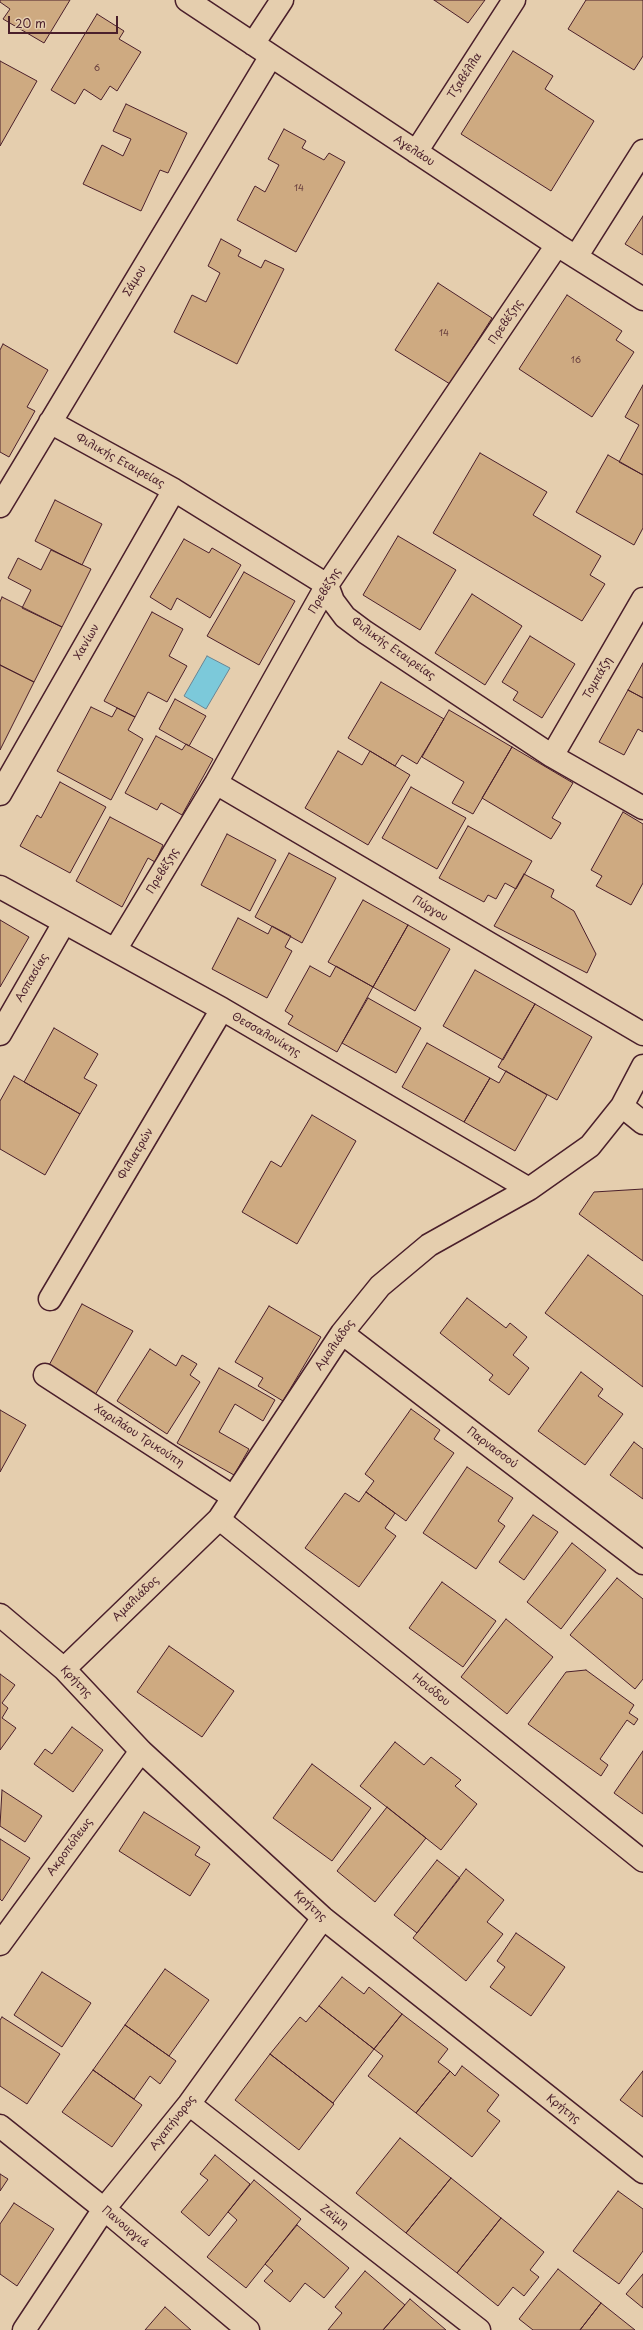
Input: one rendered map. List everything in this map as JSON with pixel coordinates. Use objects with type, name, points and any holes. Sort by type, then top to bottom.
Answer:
[{"type":"street","name":"Αγελάου","points":[[187,0],[557,245],[643,299]]},
{"type":"street","points":[[253,44],[282,0]]},
{"type":"street","name":"Τζαβέλλα","points":[[416,152],[514,0]]},
{"type":"street","name":"Σάμου","points":[[0,506],[271,56]]},
{"type":"street","points":[[576,257],[643,151]]},
{"type":"street","name":"Πρεβέζης","points":[[115,950],[216,783],[327,585],[557,245]]},
{"type":"street","name":"Φιλικής Εταιρείας","points":[[50,422],[174,490],[327,585],[333,601],[346,617],[365,632],[552,756],[643,808]]},
{"type":"street","name":"Χανίων","points":[[0,794],[174,490]]},
{"type":"street","name":"Τομπάζη","points":[[552,756],[643,599]]},
{"type":"street","name":"Πύργου","points":[[216,783],[643,1034]]},
{"type":"street","name":"Θεσσαλονίκης","points":[[0,887],[222,1009],[529,1189]]},
{"type":"street","name":"Ασπασίας","points":[[0,1034],[64,923]]},
{"type":"street","name":"Φιλιατρών","points":[[50,1299],[222,1009]]},
{"type":"street","name":"Αμαλιάδος","points":[[64,1669],[219,1519],[342,1333],[380,1286],[429,1246],[529,1189],[590,1146],[622,1106],[643,1066]]},
{"type":"street","points":[[622,1106],[643,1123]]},
{"type":"street","name":"Παρνασσού","points":[[342,1333],[643,1563]]},
{"type":"street","name":"Χαριλάου Τρικούπη","points":[[45,1375],[233,1497]]},
{"type":"street","name":"Ησιόδου","points":[[219,1519],[643,1861]]},
{"type":"street","name":"Κρήτης","points":[[0,1615],[64,1669],[140,1750],[322,1918],[643,2172]]},
{"type":"street","name":"Ακροπόλεως","points":[[0,1944],[140,1750]]},
{"type":"street","name":"Αγαπήνορος","points":[[24,2330],[104,2209],[189,2104],[322,1918]]},
{"type":"street","name":"Ζαϊμη","points":[[189,2104],[479,2330]]},
{"type":"street","name":"Πανουργιά","points":[[0,2126],[104,2209],[248,2330]]},
{"type":"water","points":[[207,656],[230,668],[206,709],[184,696]]},
{"type":"building","points":[[0,0],[70,0],[44,43],[3,19],[10,9],[0,2]]},
{"type":"building","points":[[434,0],[485,0],[468,23]]},
{"type":"building","points":[[586,0],[643,0],[643,56],[634,70],[568,29]]},
{"type":"building","points":[[97,14],[124,31],[119,39],[141,52],[117,91],[110,86],[101,100],[84,89],[75,104],[51,90]]},
{"type":"building","points":[[513,51],[553,76],[545,89],[594,121],[551,191],[461,134]]},
{"type":"building","points":[[0,61],[37,81],[0,146]]},
{"type":"building","points":[[126,104],[187,133],[168,173],[160,170],[141,211],[83,184],[102,145],[123,156],[131,139],[113,131]]},
{"type":"building","points":[[284,129],[306,141],[302,148],[324,160],[329,153],[345,162],[296,252],[237,220],[255,186],[265,192],[279,165],[268,159]]},
{"type":"building","points":[[643,216],[643,255],[625,244]]},
{"type":"building","points":[[221,239],[241,250],[238,256],[261,268],[265,260],[284,269],[237,364],[174,332],[192,295],[206,302],[220,273],[208,266]]},
{"type":"building","points":[[438,283],[492,318],[450,384],[395,350]]},
{"type":"building","points":[[567,295],[622,331],[616,340],[634,352],[592,417],[519,369]]},
{"type":"building","points":[[3,344],[48,370],[27,407],[35,411],[9,457],[0,452],[0,350]]},
{"type":"building","points":[[643,385],[643,475],[619,462],[639,425],[625,417]]},
{"type":"building","points":[[480,453],[547,492],[533,515],[601,556],[590,575],[605,584],[582,621],[433,533]]},
{"type":"building","points":[[608,455],[643,475],[643,528],[634,545],[576,512]]},
{"type":"building","points":[[55,500],[102,524],[82,565],[35,541]]},
{"type":"building","points":[[398,536],[456,570],[420,630],[363,595]]},
{"type":"building","points":[[184,539],[209,553],[212,548],[241,565],[210,618],[177,598],[171,610],[150,597]]},
{"type":"building","points":[[51,550],[91,569],[62,627],[22,608],[31,590],[8,578],[18,558],[41,570]]},
{"type":"building","points":[[244,572],[295,601],[259,665],[207,636]]},
{"type":"building","points":[[472,594],[522,626],[485,685],[435,653]]},
{"type":"building","points":[[2,597],[62,627],[34,682],[0,665],[0,602]]},
{"type":"building","points":[[152,612],[183,629],[169,656],[187,666],[167,702],[148,692],[135,717],[104,701]]},
{"type":"building","points":[[530,636],[575,664],[542,718],[513,700],[518,692],[502,682]]},
{"type":"building","points":[[643,663],[643,698],[628,690]]},
{"type":"building","points":[[0,665],[34,682],[0,750]]},
{"type":"building","points":[[381,682],[444,719],[417,764],[402,755],[395,766],[348,738]]},
{"type":"building","points":[[628,690],[643,698],[643,732],[638,729],[624,755],[599,742]]},
{"type":"building","points":[[175,699],[206,716],[189,746],[159,729]]},
{"type":"building","points":[[91,707],[112,717],[117,708],[135,717],[128,730],[143,739],[111,800],[57,771]]},
{"type":"building","points":[[449,710],[512,747],[473,814],[452,803],[464,782],[422,757]]},
{"type":"building","points":[[156,736],[182,750],[186,744],[213,759],[182,815],[161,803],[157,810],[125,793]]},
{"type":"building","points":[[512,747],[573,783],[552,818],[561,823],[551,839],[482,798]]},
{"type":"building","points":[[338,751],[362,765],[370,751],[410,775],[368,845],[305,808]]},
{"type":"building","points":[[60,782],[106,807],[70,873],[20,846],[37,815],[41,818]]},
{"type":"building","points":[[411,787],[466,818],[437,869],[382,838]]},
{"type":"building","points":[[623,812],[643,824],[643,883],[631,905],[596,886],[602,876],[591,870]]},
{"type":"building","points":[[110,817],[163,845],[155,862],[148,858],[122,907],[76,881]]},
{"type":"building","points":[[468,826],[532,861],[516,889],[505,883],[496,899],[488,895],[484,902],[439,878]]},
{"type":"building","points":[[227,834],[276,860],[250,911],[201,885]]},
{"type":"building","points":[[289,853],[336,878],[302,943],[255,917]]},
{"type":"building","points":[[524,874],[554,890],[551,897],[574,911],[596,954],[587,973],[494,926]]},
{"type":"building","points":[[363,900],[408,925],[373,987],[328,962]]},
{"type":"building","points":[[238,918],[268,934],[272,926],[291,936],[285,947],[292,951],[267,998],[212,969]]},
{"type":"building","points":[[0,920],[29,937],[0,987]]},
{"type":"building","points":[[408,925],[450,949],[415,1011],[373,987]]},
{"type":"building","points":[[310,966],[330,977],[336,966],[373,987],[337,1052],[288,1024],[293,1016],[285,1011]]},
{"type":"building","points":[[475,970],[535,1004],[503,1060],[443,1026]]},
{"type":"building","points":[[368,998],[421,1028],[396,1073],[342,1043]]},
{"type":"building","points":[[535,1004],[592,1037],[557,1100],[498,1067]]},
{"type":"building","points":[[54,1028],[98,1054],[84,1078],[97,1085],[80,1114],[24,1082]]},
{"type":"building","points":[[427,1043],[490,1078],[464,1122],[402,1087]]},
{"type":"building","points":[[506,1071],[547,1095],[515,1151],[464,1122],[490,1078],[499,1083]]},
{"type":"building","points":[[14,1076],[80,1114],[45,1175],[0,1149],[0,1101]]},
{"type":"building","points":[[312,1115],[356,1141],[297,1244],[242,1212],[271,1161],[281,1167]]},
{"type":"building","points":[[643,1189],[643,1261],[579,1214],[594,1192]]},
{"type":"building","points":[[588,1255],[643,1296],[643,1387],[545,1313]]},
{"type":"building","points":[[467,1298],[506,1328],[510,1323],[527,1337],[513,1355],[529,1368],[509,1395],[489,1380],[493,1375],[440,1333]]},
{"type":"building","points":[[82,1304],[133,1331],[95,1395],[47,1369]]},
{"type":"building","points":[[269,1306],[321,1337],[283,1401],[258,1386],[263,1378],[235,1362]]},
{"type":"building","points":[[150,1349],[176,1366],[182,1355],[197,1364],[190,1375],[200,1382],[167,1434],[117,1401]]},
{"type":"building","points":[[219,1368],[275,1400],[263,1421],[235,1404],[219,1432],[249,1449],[234,1475],[177,1443]]},
{"type":"building","points":[[581,1372],[603,1389],[598,1396],[623,1414],[585,1465],[538,1431]]},
{"type":"building","points":[[411,1409],[440,1430],[434,1439],[454,1453],[406,1521],[366,1492],[374,1481],[365,1474]]},
{"type":"building","points":[[0,1410],[26,1425],[0,1472]]},
{"type":"building","points":[[634,1442],[643,1449],[643,1499],[610,1475]]},
{"type":"building","points":[[467,1467],[513,1498],[498,1521],[505,1526],[476,1569],[423,1533]]},
{"type":"building","points":[[366,1492],[395,1513],[385,1528],[396,1536],[359,1587],[305,1548],[345,1493],[359,1502]]},
{"type":"building","points":[[533,1515],[558,1532],[524,1580],[499,1562]]},
{"type":"building","points":[[572,1543],[606,1570],[561,1629],[527,1602]]},
{"type":"building","points":[[617,1578],[643,1599],[643,1679],[635,1689],[570,1635]]},
{"type":"building","points":[[442,1582],[496,1621],[463,1667],[409,1628]]},
{"type":"building","points":[[506,1619],[553,1657],[507,1714],[461,1677]]},
{"type":"building","points":[[169,1646],[234,1691],[202,1737],[137,1692]]},
{"type":"building","points":[[586,1670],[634,1705],[629,1713],[638,1719],[634,1725],[627,1720],[600,1759],[608,1765],[601,1776],[528,1724],[566,1672]]},
{"type":"building","points":[[0,1674],[15,1685],[2,1703],[8,1708],[2,1718],[16,1728],[0,1750]]},
{"type":"building","points":[[72,1727],[103,1750],[73,1792],[34,1764],[45,1749],[52,1754]]},
{"type":"building","points":[[395,1742],[424,1765],[431,1757],[461,1780],[455,1786],[477,1804],[441,1850],[360,1786]]},
{"type":"building","points":[[643,1751],[643,1814],[614,1793]]},
{"type":"building","points":[[312,1764],[371,1808],[332,1861],[273,1818]]},
{"type":"building","points":[[2,1790],[42,1816],[25,1842],[0,1826]]},
{"type":"building","points":[[387,1807],[426,1838],[375,1902],[337,1871]]},
{"type":"building","points":[[144,1812],[200,1847],[195,1855],[210,1864],[190,1896],[119,1851]]},
{"type":"building","points":[[0,1839],[30,1858],[2,1901],[0,1899]]},
{"type":"building","points":[[437,1860],[460,1878],[417,1933],[394,1915]]},
{"type":"building","points":[[466,1869],[504,1900],[487,1922],[503,1934],[466,1981],[413,1938]]},
{"type":"building","points":[[516,1933],[565,1967],[531,2016],[490,1987],[505,1967],[497,1961]]},
{"type":"building","points":[[165,1969],[209,2000],[169,2056],[125,2025]]},
{"type":"building","points":[[42,1972],[91,2003],[62,2047],[14,2015]]},
{"type":"building","points":[[342,1977],[364,1994],[369,1987],[402,2014],[374,2049],[319,2006]]},
{"type":"building","points":[[319,2006],[374,2049],[333,2103],[270,2054],[300,2017],[306,2022]]},
{"type":"building","points":[[402,2014],[448,2049],[438,2062],[450,2071],[416,2113],[368,2076],[383,2056],[374,2049]]},
{"type":"building","points":[[2,2017],[60,2054],[27,2104],[0,2086],[0,2020]]},
{"type":"building","points":[[125,2025],[176,2061],[160,2084],[150,2076],[134,2099],[93,2070]]},
{"type":"building","points":[[270,2054],[334,2104],[299,2150],[235,2100]]},
{"type":"building","points":[[462,2066],[499,2095],[487,2111],[500,2121],[472,2157],[416,2113],[450,2071],[455,2076]]},
{"type":"building","points":[[93,2070],[142,2105],[112,2147],[62,2112]]},
{"type":"building","points":[[643,2071],[643,2117],[620,2100]]},
{"type":"building","points":[[400,2138],[451,2178],[406,2233],[356,2193]]},
{"type":"building","points":[[215,2155],[250,2184],[209,2236],[181,2212],[208,2180],[200,2174]]},
{"type":"building","points":[[0,2174],[8,2179],[0,2191]]},
{"type":"building","points":[[451,2178],[501,2218],[457,2273],[406,2233]]},
{"type":"building","points":[[254,2180],[301,2219],[246,2288],[207,2257],[237,2220],[228,2212]]},
{"type":"building","points":[[618,2191],[643,2209],[643,2251],[619,2284],[573,2251]]},
{"type":"building","points":[[14,2203],[54,2229],[17,2286],[0,2274],[0,2224]]},
{"type":"building","points":[[501,2218],[544,2252],[530,2270],[539,2277],[524,2296],[513,2287],[498,2306],[457,2273]]},
{"type":"building","points":[[297,2225],[349,2268],[324,2298],[305,2283],[290,2302],[264,2281],[273,2271],[265,2264]]},
{"type":"building","points":[[558,2269],[601,2303],[580,2330],[533,2330],[519,2319]]},
{"type":"building","points":[[365,2271],[405,2305],[383,2330],[328,2330],[342,2313],[335,2307]]},
{"type":"building","points":[[643,2274],[643,2308],[626,2294]]},
{"type":"building","points":[[410,2299],[446,2330],[383,2330]]},
{"type":"building","points":[[601,2303],[635,2330],[580,2330]]},
{"type":"building","points":[[165,2307],[191,2330],[145,2330]]}]
